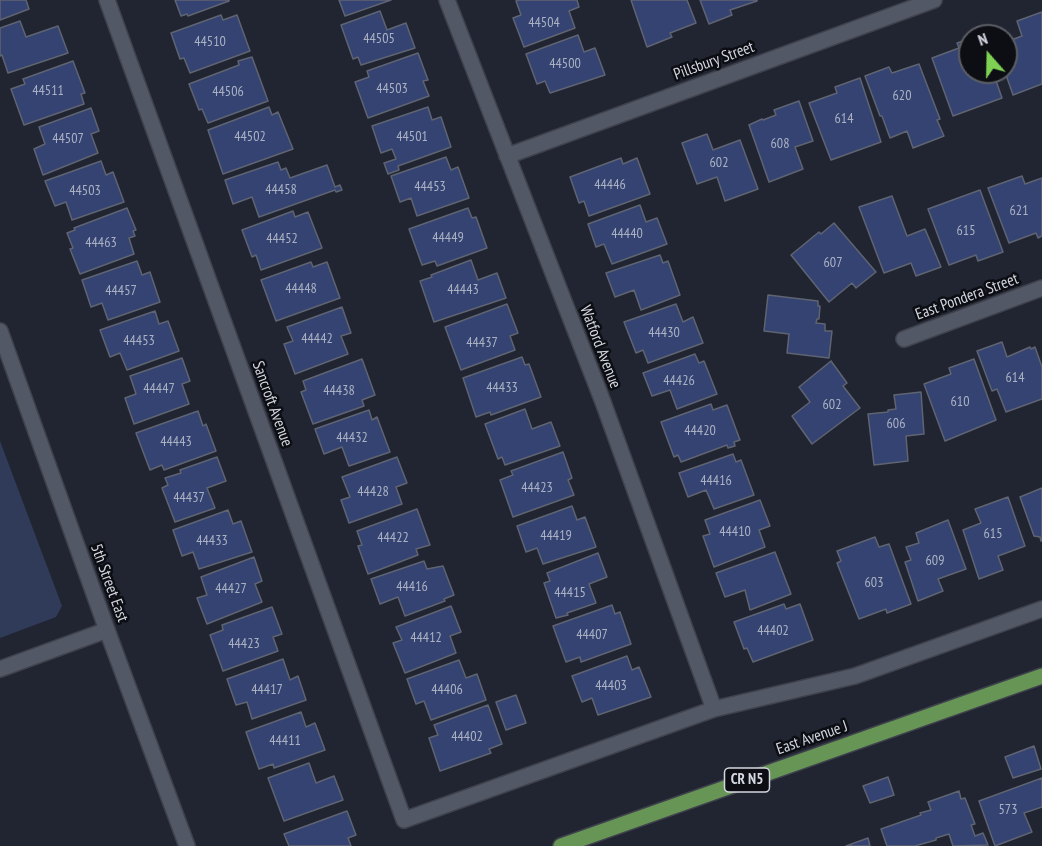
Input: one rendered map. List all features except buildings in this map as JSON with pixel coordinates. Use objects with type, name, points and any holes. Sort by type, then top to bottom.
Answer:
[{"type":"main road","name":"East Avenue J","points":[[561,846],[1042,676]]},
{"type":"street","name":"Sancroft Avenue","points":[[106,0],[404,820],[714,709]]},
{"type":"street","name":"Watford Avenue","points":[[447,0],[603,402],[714,709]]},
{"type":"street","name":"Pillsbury Street","points":[[507,156],[934,0]]},
{"type":"street","name":"East Pondera Street","points":[[904,339],[1042,288]]},
{"type":"street","name":"5th Street East","points":[[0,331],[107,630],[188,846]]},
{"type":"street","points":[[714,709],[855,676],[1042,609]]},
{"type":"street","points":[[0,669],[107,630]]},
{"type":"shaded area","points":[[0,441],[62,606],[56,617],[0,638]]}]
